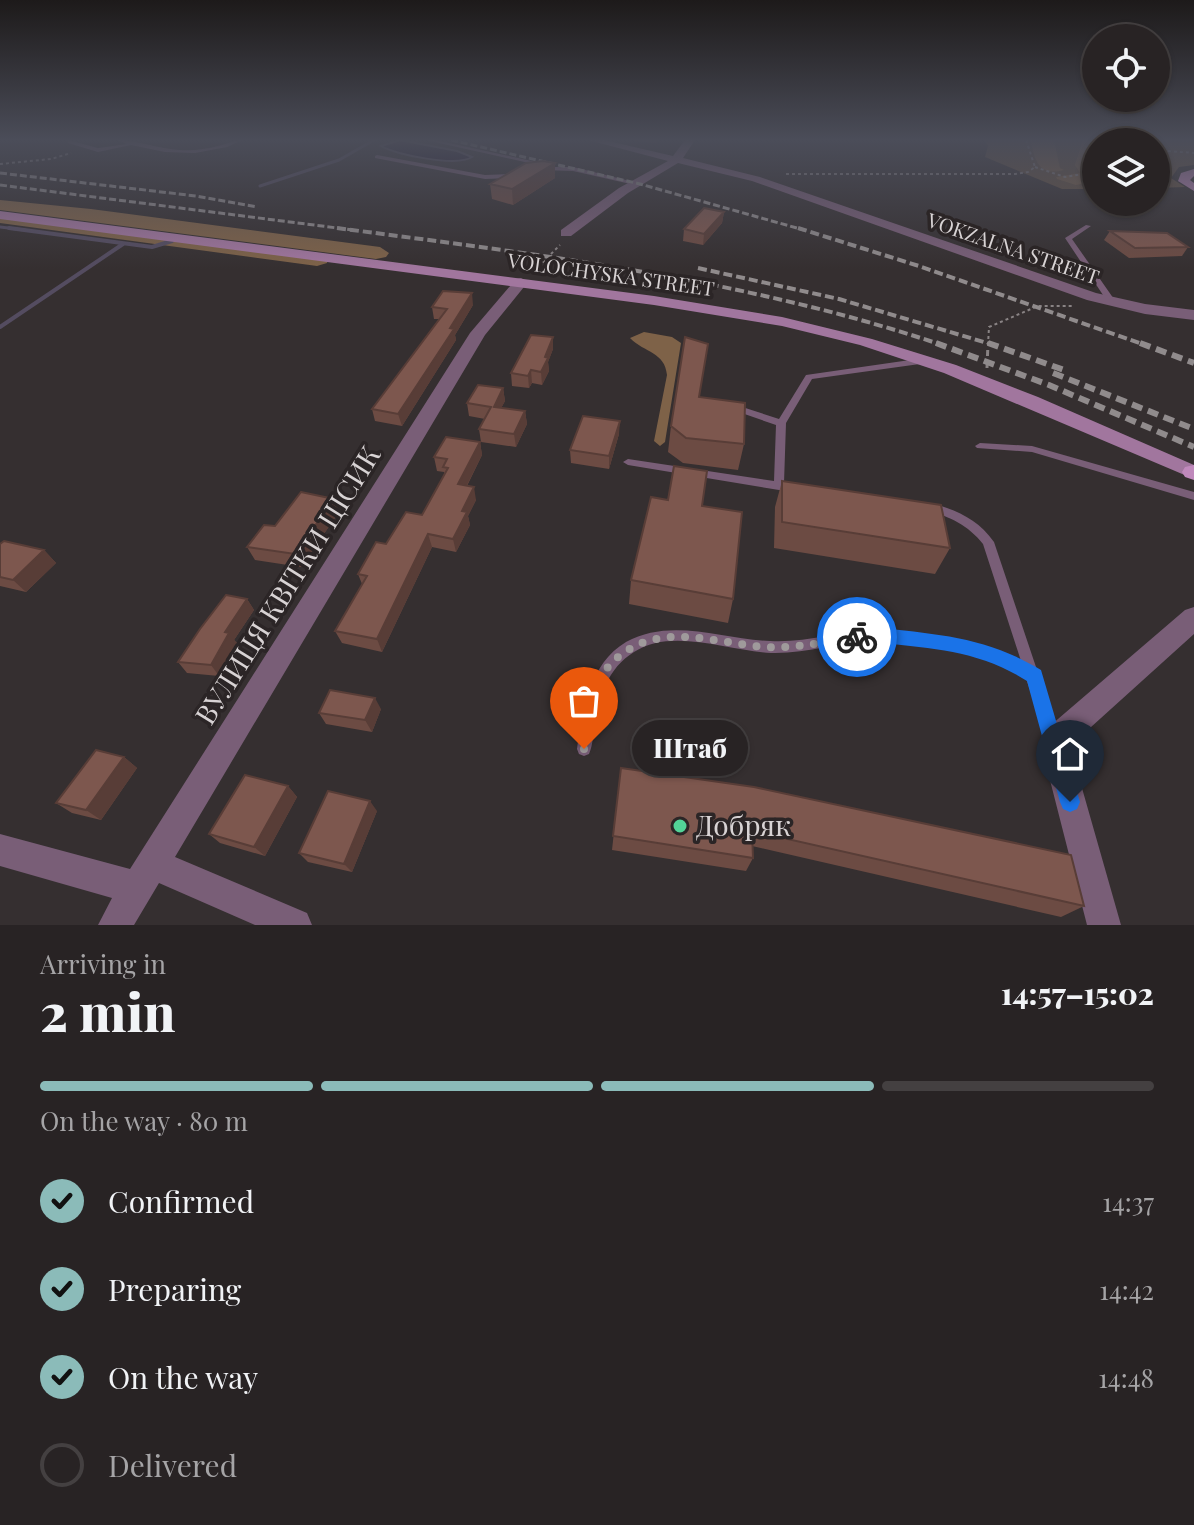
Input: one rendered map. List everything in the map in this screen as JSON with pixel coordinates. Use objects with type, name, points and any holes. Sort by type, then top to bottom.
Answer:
[{"type":"main road","name":"VOLOCHYSKA STREET","points":[[0,215],[521,282],[700,307],[810,328],[984,380],[1193,473]]},
{"type":"street","points":[[566,233],[635,183]]},
{"type":"street","name":"VOKZALNA STREET","points":[[768,183],[1031,277],[1112,302],[1194,315]]},
{"type":"street","name":"ВУЛИЦЯ КВІТКИ ЦІСИК","points":[[115,925],[478,333],[521,282]]},
{"type":"street","points":[[1104,925],[1054,741],[1194,618]]},
{"type":"street","points":[[0,850],[145,876],[295,925]]},
{"type":"lane","points":[[1088,226],[1068,238],[1112,302]]},
{"type":"lane","points":[[779,486],[781,423],[809,377],[926,361]]},
{"type":"lane","points":[[731,406],[781,423]]},
{"type":"lane","points":[[980,446],[1032,449],[1194,496]]},
{"type":"lane","points":[[628,462],[809,490]]},
{"type":"lane","points":[[914,504],[956,514],[976,526],[988,542],[1035,676],[1054,741]]},
{"type":"lane","points":[[584,749],[591,697],[606,667],[630,646],[651,638],[680,636],[781,647],[810,647],[875,634],[974,647],[1014,663],[1035,676]]},
{"type":"path","points":[[521,282],[551,257],[568,236],[566,233]]},
{"type":"path","points":[[984,380],[989,327],[1038,306],[1112,302]]},
{"type":"shaded area","points":[[1048,183],[1082,183],[1082,189],[1062,189]]},
{"type":"shaded area","points":[[1170,183],[1179,183],[1185,187],[1170,188]]},
{"type":"shaded area","points":[[0,200],[380,247],[389,253],[376,259],[0,210]]},
{"type":"shaded area","points":[[0,218],[328,258],[327,263],[317,266],[0,223]]},
{"type":"shaded area","points":[[644,332],[672,337],[681,343],[665,442],[660,446],[654,441],[667,375],[658,357],[630,338]]},
{"type":"building","points":[[491,183],[522,183],[512,189]]},
{"type":"building","points":[[704,208],[724,212],[704,234],[684,229]]},
{"type":"building","points":[[1110,231],[1167,233],[1188,247],[1135,248]]},
{"type":"building","points":[[443,291],[472,293],[450,328],[454,329],[398,414],[372,409],[447,309],[432,307]]},
{"type":"building","points":[[531,335],[553,337],[541,372],[531,370],[528,376],[511,373]]},
{"type":"building","points":[[685,337],[708,344],[699,397],[745,403],[744,444],[686,438],[671,426]]},
{"type":"building","points":[[478,385],[503,388],[494,407],[525,411],[514,434],[479,429],[491,407],[467,403]]},
{"type":"building","points":[[583,416],[620,421],[609,456],[570,450]]},
{"type":"building","points":[[446,437],[480,442],[458,484],[474,487],[462,511],[467,512],[453,539],[428,534],[377,639],[335,631],[367,576],[358,574],[376,542],[386,544],[406,512],[422,515],[448,468],[443,467],[447,459],[434,457]]},
{"type":"building","points":[[674,466],[707,471],[702,506],[742,512],[733,599],[631,580],[651,497],[668,500]]},
{"type":"building","points":[[782,481],[941,505],[950,548],[782,522]]},
{"type":"building","points":[[301,492],[334,499],[295,554],[247,547],[264,525],[275,526]]},
{"type":"building","points":[[4,541],[44,550],[13,580],[0,577],[0,544]]},
{"type":"building","points":[[226,595],[247,599],[225,632],[229,633],[211,665],[178,662],[200,629]]},
{"type":"building","points":[[330,690],[375,698],[365,720],[319,713]]},
{"type":"building","points":[[96,750],[124,757],[86,810],[56,803]]},
{"type":"building","points":[[621,768],[754,787],[1071,855],[1084,906],[752,831],[753,858],[613,836]]},
{"type":"building","points":[[245,775],[288,786],[254,847],[209,834]]},
{"type":"building","points":[[328,791],[370,801],[344,864],[299,853]]},
{"type":"waterway","points":[[260,186],[269,183]]},
{"type":"waterway","points":[[0,227],[15,229]]},
{"type":"waterway","points":[[9,228],[15,229]]},
{"type":"waterway","points":[[15,229],[25,230]]},
{"type":"waterway","points":[[15,229],[152,247],[172,241]]},
{"type":"waterway","points":[[0,327],[123,244]]},
{"type":"railway","points":[[87,183],[196,196],[257,207]]},
{"type":"railway","points":[[636,183],[804,230]]},
{"type":"railway","points":[[0,185],[353,230]]},
{"type":"railway","points":[[337,228],[567,259],[718,286],[868,322],[938,344]]},
{"type":"railway","points":[[798,228],[919,266],[1145,345]]},
{"type":"railway","points":[[698,268],[839,299],[992,344]]},
{"type":"railway","points":[[988,343],[992,344]]},
{"type":"railway","points":[[1140,343],[1194,363]]},
{"type":"railway","points":[[938,344],[1049,385],[1194,447]]},
{"type":"railway","points":[[992,344],[1067,371]]},
{"type":"railway","points":[[1053,373],[1194,429]]},
{"type":"way so far","points":[[584,749],[591,697],[606,667],[630,646],[651,638],[680,636],[766,647],[810,647],[857,637]]},
{"type":"place","name":"Штаб","points":[[584,749]]},
{"type":"place","name":"Добряк","points":[[680,826]]},
{"type":"route","points":[[857,637],[875,634],[974,647],[1014,663],[1035,676],[1070,802]]}]
